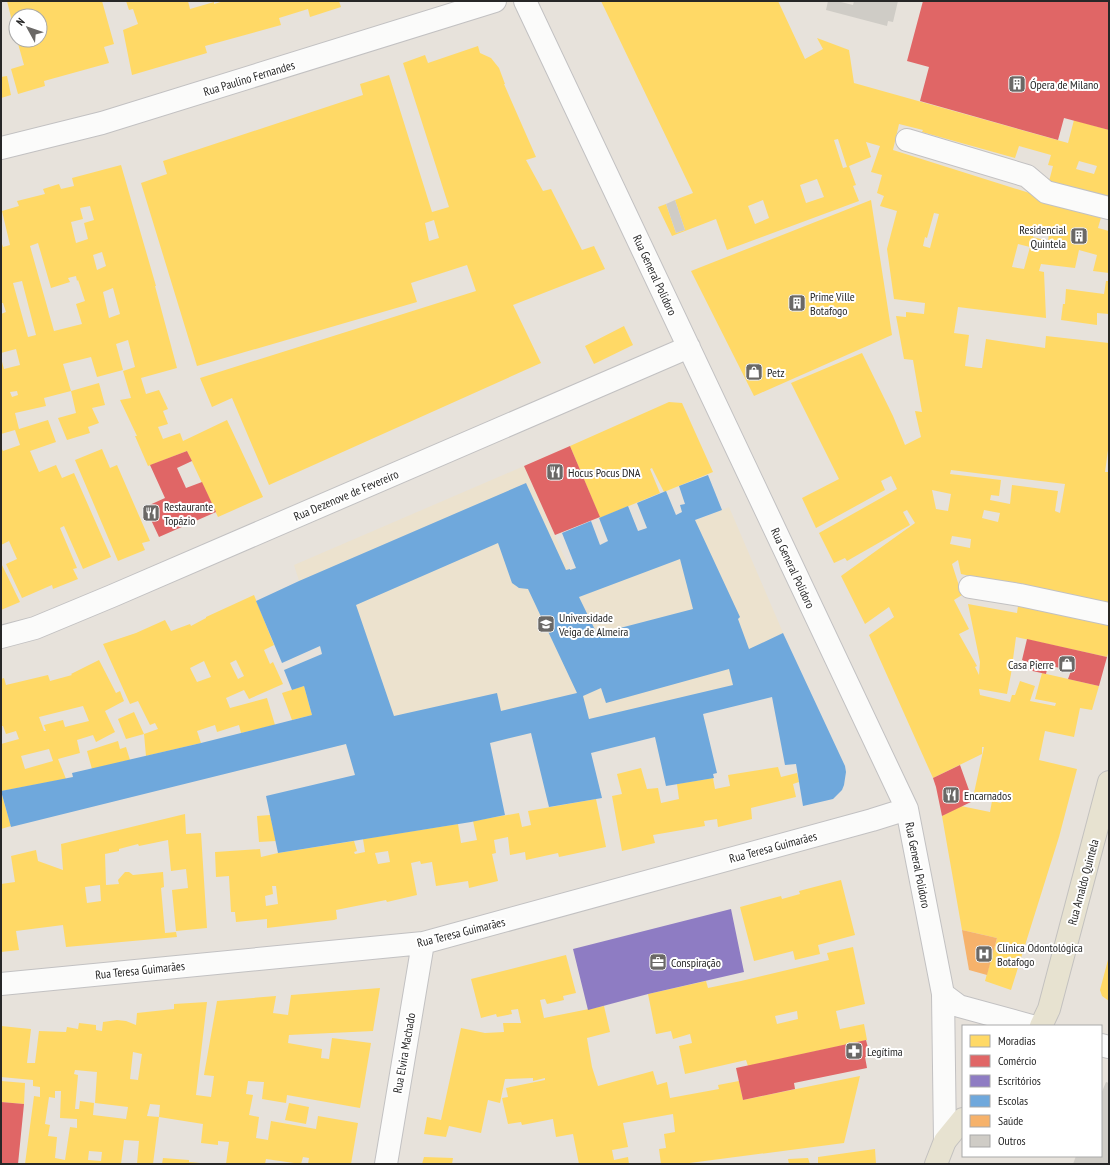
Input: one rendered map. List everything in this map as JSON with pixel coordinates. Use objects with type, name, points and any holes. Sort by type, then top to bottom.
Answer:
[{"type":"main road","name":"Rua Arnaldo Quintela","points":[[1041,1025],[1049,1009],[1109,782]]},
{"type":"main road","points":[[946,1141],[962,1120]]},
{"type":"main road","name":"Rua General Polidoro","points":[[936,1164],[946,1141]]},
{"type":"street","name":"Rua Paulino Fernandes","points":[[1,148],[102,124],[495,1]]},
{"type":"street","name":"Rua General Polidoro","points":[[525,1],[907,809],[944,994],[946,1141]]},
{"type":"street","points":[[907,140],[1027,176],[1046,192],[1109,208]]},
{"type":"street","name":"Rua Dezenove de Fevereiro","points":[[1,637],[36,628],[112,596],[689,347]]},
{"type":"street","points":[[970,587],[1020,595],[1109,614]]},
{"type":"street","name":"Rua Teresa Guimarães","points":[[1,984],[423,943],[872,820],[907,809]]},
{"type":"street","name":"Rua Elvira Machado","points":[[386,1164],[423,943]]},
{"type":"street","points":[[944,994],[959,1006],[1028,1025]]},
{"type":"shaded area","name":"Universidade Veiga de Almeira","points":[[524,466],[570,570],[729,507],[799,670],[355,775],[346,744],[338,747],[320,675],[328,672],[294,565]]},
{"type":"building: Moradias","points":[[7,1],[102,1],[114,44],[104,47],[109,63],[44,81],[45,86],[18,94],[11,69],[24,65],[19,48],[48,48],[48,8],[9,8]]},
{"type":"building: Moradias","points":[[126,1],[188,1],[190,9],[214,2],[214,4],[224,1],[339,1],[341,7],[310,17],[308,9],[279,18],[281,25],[205,46],[207,53],[132,75],[123,30],[138,24],[133,9],[129,10]]},
{"type":"building: Moradias","points":[[601,1],[778,1],[805,59],[823,49],[817,38],[849,50],[854,83],[1068,143],[1074,120],[1109,130],[1109,202],[1048,185],[1053,166],[1048,165],[1051,155],[1019,146],[1015,158],[922,132],[923,130],[899,124],[893,150],[1058,202],[1102,214],[1098,228],[1109,231],[1109,273],[1093,271],[1097,255],[1079,250],[1075,268],[1041,264],[1039,271],[1044,272],[1046,318],[958,307],[954,333],[969,335],[965,366],[979,368],[982,368],[986,339],[1045,348],[1046,336],[1109,343],[1109,443],[1105,472],[1109,472],[1109,606],[961,574],[958,560],[952,564],[962,595],[954,600],[969,629],[959,634],[977,666],[975,667],[979,675],[980,662],[968,604],[1017,613],[1018,606],[1109,624],[1109,650],[1107,657],[1016,637],[1007,694],[979,689],[980,695],[1010,702],[1012,695],[1015,695],[1020,681],[1035,686],[1030,701],[1055,706],[1056,703],[1035,699],[1042,673],[1099,686],[1092,710],[1080,708],[1074,737],[1045,731],[1039,760],[1077,769],[1059,837],[1011,990],[985,981],[997,938],[962,930],[942,816],[961,806],[990,812],[992,801],[1001,803],[1002,799],[974,793],[984,747],[982,747],[982,754],[933,778],[869,635],[894,617],[889,607],[865,624],[841,576],[915,523],[907,510],[903,512],[910,525],[847,561],[845,558],[834,563],[819,533],[897,489],[891,476],[881,481],[885,490],[816,528],[802,498],[839,479],[791,383],[862,353],[893,416],[905,445],[921,437],[915,411],[922,412],[913,360],[904,359],[896,316],[906,317],[906,312],[924,314],[925,303],[894,299],[887,249],[897,211],[880,206],[884,196],[877,193],[882,175],[871,172],[880,146],[866,142],[871,157],[849,166],[856,185],[853,186],[859,201],[727,250],[716,219],[672,236],[658,207],[666,204],[676,233],[685,230],[675,200],[693,193]],"holes":[[[838,139],[847,167],[843,168],[834,140]],[[1079,161],[1097,166],[1094,174],[1076,169]],[[817,179],[824,197],[806,203],[800,185]],[[763,200],[769,218],[755,224],[748,206]],[[934,213],[939,214],[930,248],[923,246],[925,237],[927,238]],[[1035,230],[1049,234],[1048,241],[1033,237]],[[1018,244],[1030,247],[1024,269],[1012,267]],[[951,470],[1065,484],[1060,513],[1055,511],[1058,491],[1012,485],[1010,504],[990,500],[991,495],[999,496],[1001,480],[950,474]],[[932,490],[951,494],[948,511],[936,509]],[[984,510],[1000,513],[998,522],[982,518]],[[952,536],[971,539],[970,548],[950,544]]]},
{"type":"building: Moradias","points":[[962,1],[1057,1],[1057,3],[1109,18],[1109,100],[1077,90],[1075,98],[1014,80],[1016,75],[990,68],[983,92],[946,82],[955,50],[949,48]]},
{"type":"building: Moradias","points":[[478,46],[480,53],[491,58],[499,68],[504,84],[536,157],[526,160],[543,191],[551,189],[582,250],[594,246],[605,269],[513,305],[541,363],[269,485],[232,398],[212,407],[200,378],[476,291],[467,265],[411,283],[417,302],[197,366],[141,183],[167,174],[163,161],[363,95],[360,84],[389,75],[432,212],[449,207],[403,63],[425,55],[428,63]],"holes":[[[434,220],[439,238],[429,241],[425,223]]]},
{"type":"building: Moradias","points":[[7,76],[11,95],[1,98],[1,77]]},
{"type":"building: Moradias","points":[[121,165],[156,286],[177,368],[141,378],[146,394],[159,390],[168,409],[163,411],[168,424],[158,427],[163,439],[180,433],[183,441],[227,420],[263,497],[218,517],[187,451],[148,466],[135,436],[137,436],[120,400],[131,398],[123,371],[135,367],[128,340],[116,344],[123,370],[97,377],[91,357],[63,364],[71,391],[44,398],[46,406],[15,413],[19,429],[48,420],[56,442],[30,451],[39,472],[56,465],[62,478],[74,473],[111,557],[83,569],[64,526],[60,528],[77,568],[73,569],[78,579],[53,589],[52,585],[22,598],[6,564],[17,559],[9,541],[1,545],[1,447],[3,451],[20,445],[15,430],[1,434],[1,358],[4,369],[20,365],[16,349],[1,353],[1,314],[6,312],[3,303],[1,303],[1,241],[3,247],[10,245],[2,211],[19,206],[17,201],[45,194],[43,189],[59,184],[61,189],[74,186],[72,178]],"holes":[[[90,206],[94,220],[84,223],[88,239],[76,243],[71,222],[83,219],[80,208]],[[38,243],[51,288],[70,282],[68,278],[76,276],[85,301],[76,304],[82,324],[54,331],[30,246]],[[102,252],[106,266],[97,270],[93,255]],[[22,281],[36,335],[28,337],[13,283]],[[113,288],[120,314],[109,318],[103,292]],[[17,391],[18,395],[12,397],[10,392]]]},
{"type":"building: Moradias","name":"Prime Ville Botafogo","points":[[871,200],[892,335],[754,396],[691,271]]},
{"type":"building: Moradias","points":[[1106,281],[1109,281],[1109,314],[1097,313],[1097,325],[1061,320],[1063,304],[1065,304],[1066,289],[1104,294]]},
{"type":"building: Moradias","points":[[624,326],[633,345],[594,364],[585,346]]},
{"type":"building: Moradias","points":[[99,383],[105,405],[92,408],[99,423],[88,427],[90,433],[67,440],[58,418],[76,413],[71,391]]},
{"type":"building: Moradias","points":[[669,402],[682,403],[713,472],[664,492],[652,468],[650,469],[660,493],[600,518],[570,446]]},
{"type":"building: Moradias","points":[[102,449],[110,468],[117,465],[150,541],[142,543],[145,550],[118,561],[75,460]]},
{"type":"building: Moradias","points":[[1,563],[20,602],[1,610]]},
{"type":"building: Moradias","points":[[254,595],[274,645],[264,650],[270,664],[273,662],[283,684],[249,699],[244,690],[226,698],[230,708],[267,698],[275,725],[241,733],[239,725],[217,732],[215,725],[197,731],[201,743],[146,756],[144,734],[158,729],[155,723],[150,725],[138,701],[130,704],[103,644],[136,633],[165,620],[171,631],[190,624],[191,626],[206,617]],"holes":[[[236,660],[244,676],[238,679],[230,663]],[[204,661],[211,677],[197,682],[190,668]]]},
{"type":"building: Moradias","points":[[99,660],[116,693],[120,691],[124,701],[105,711],[115,732],[96,742],[93,735],[77,740],[80,753],[58,759],[66,779],[1,791],[1,744],[19,739],[16,731],[6,734],[3,726],[1,726],[1,679],[4,678],[6,685],[48,675],[50,681],[72,675],[71,674]],"holes":[[[83,706],[89,721],[65,727],[63,720],[44,725],[46,731],[44,731],[39,717]],[[49,749],[53,761],[25,769],[21,756]]]},
{"type":"building: Moradias","points":[[304,686],[312,715],[292,720],[282,693]]},
{"type":"building: Moradias","points":[[134,712],[144,734],[126,739],[118,719]]},
{"type":"building: Moradias","points":[[118,741],[120,749],[126,747],[130,760],[92,769],[87,751]]},
{"type":"building: Moradias","points":[[778,767],[781,777],[797,773],[799,782],[793,784],[796,797],[751,808],[752,819],[718,827],[717,819],[704,821],[705,826],[653,835],[655,843],[622,851],[612,796],[622,794],[617,774],[641,768],[647,789],[658,788],[661,803],[679,799],[677,784],[713,778],[715,789],[730,786],[728,775]]},
{"type":"building: Moradias","points":[[1,792],[11,826],[1,829]]},
{"type":"building: Moradias","points":[[596,799],[606,847],[559,857],[558,853],[526,860],[525,852],[510,855],[508,837],[494,840],[496,853],[492,854],[498,881],[469,888],[468,881],[436,886],[432,862],[421,864],[420,861],[411,863],[417,895],[387,902],[386,900],[336,910],[337,919],[334,920],[267,928],[267,919],[236,922],[235,912],[231,912],[229,876],[216,877],[215,852],[260,849],[261,857],[354,841],[357,851],[354,852],[355,854],[365,852],[363,839],[458,824],[461,843],[477,840],[473,821],[519,813],[522,827],[531,825],[528,811]],"holes":[[[388,851],[390,862],[378,864],[375,853]],[[272,886],[276,886],[278,904],[266,906],[265,896],[273,894]]]},
{"type":"building: Moradias","points":[[185,814],[186,834],[201,833],[207,928],[176,931],[172,890],[188,888],[186,869],[171,871],[168,840],[139,846],[138,844],[105,854],[106,885],[119,884],[118,880],[125,872],[129,872],[133,875],[163,872],[164,887],[161,888],[165,933],[176,932],[177,937],[66,947],[63,925],[16,931],[19,950],[1,952],[1,884],[15,882],[11,856],[36,850],[38,861],[63,870],[61,844]],"holes":[[[100,885],[101,901],[87,903],[85,887]]]},
{"type":"building: Moradias","points":[[270,815],[276,841],[259,842],[257,816]]},
{"type":"building: Moradias","points":[[841,880],[855,935],[818,945],[820,954],[795,960],[793,951],[754,961],[740,907],[781,896],[782,899],[800,894],[799,891]]},
{"type":"building: Moradias","points":[[853,947],[865,1004],[836,1011],[840,1029],[864,1024],[867,1040],[748,1066],[746,1060],[685,1074],[679,1046],[692,1043],[690,1034],[673,1039],[671,1031],[656,1034],[648,994],[706,981],[708,988],[741,981],[829,960],[827,953]],"holes":[[[797,1011],[798,1019],[777,1024],[775,1016]]]},
{"type":"building: Moradias","points":[[566,955],[576,993],[563,996],[564,1000],[547,1004],[545,999],[540,1000],[544,1018],[604,1006],[610,1032],[587,1038],[592,1067],[598,1086],[653,1071],[657,1085],[667,1082],[670,1098],[719,1089],[718,1085],[739,1081],[743,1100],[860,1076],[844,1143],[682,1164],[661,1164],[659,1149],[666,1148],[664,1134],[675,1132],[673,1114],[623,1123],[628,1147],[612,1150],[614,1160],[628,1157],[629,1164],[579,1164],[573,1134],[556,1137],[553,1119],[522,1125],[521,1122],[508,1124],[502,1098],[508,1097],[506,1088],[545,1080],[545,1078],[533,1081],[533,1078],[505,1079],[500,1103],[488,1100],[481,1133],[449,1126],[446,1137],[424,1134],[427,1117],[441,1120],[461,1028],[485,1033],[504,1032],[503,1023],[521,1023],[518,1009],[511,1010],[512,1014],[497,1017],[496,1014],[481,1018],[471,979]]},
{"type":"building: Moradias","points":[[1109,956],[1109,1001],[1102,996],[1100,990]]},
{"type":"building: Moradias","points":[[380,988],[373,1031],[289,1035],[288,1043],[322,1049],[321,1058],[329,1059],[332,1038],[371,1043],[360,1108],[287,1095],[286,1103],[262,1099],[264,1082],[248,1081],[246,1094],[253,1095],[249,1115],[259,1117],[256,1138],[268,1140],[271,1121],[316,1129],[318,1116],[358,1123],[351,1164],[308,1164],[309,1158],[303,1157],[301,1164],[266,1159],[265,1164],[226,1164],[229,1142],[218,1141],[218,1145],[201,1143],[203,1124],[159,1117],[153,1164],[137,1164],[139,1141],[124,1140],[121,1164],[25,1164],[34,1096],[40,1097],[40,1087],[33,1086],[33,1080],[1,1077],[1,1026],[31,1029],[27,1063],[35,1063],[39,1031],[66,1032],[67,1027],[78,1029],[79,1023],[96,1025],[96,1030],[102,1031],[103,1022],[117,1020],[126,1021],[136,1025],[137,1013],[174,1009],[174,1004],[207,1002],[196,1095],[211,1097],[214,1076],[204,1075],[217,1001],[276,996],[273,1013],[288,1015],[291,995]],"holes":[[[133,1052],[142,1054],[138,1080],[130,1079]],[[75,1070],[97,1072],[95,1103],[128,1107],[126,1119],[93,1115],[94,1103],[80,1101],[79,1109],[75,1109],[78,1075],[74,1074]],[[55,1091],[61,1091],[60,1118],[77,1119],[77,1128],[70,1127],[65,1160],[55,1158],[57,1137],[48,1136],[50,1125],[45,1124],[49,1097],[55,1098]],[[150,1104],[160,1105],[159,1117],[147,1116]],[[89,1151],[102,1152],[101,1161],[88,1160]]]},
{"type":"building: Moradias","points":[[1,1081],[25,1083],[24,1104],[1,1102]]},
{"type":"building: Moradias","points":[[289,1103],[309,1107],[306,1124],[285,1120]]},
{"type":"building: Moradias","points":[[875,1149],[876,1164],[818,1164],[818,1157]]},
{"type":"building: Moradias","points":[[424,1157],[453,1158],[452,1164],[422,1164]]},
{"type":"building: Moradias","points":[[163,1158],[189,1160],[189,1162],[200,1164],[162,1164]]},
{"type":"building: Moradias","points":[[808,1158],[810,1164],[789,1164],[788,1159]]},
{"type":"building: Comércio","name":"Ópera de Milano","points":[[923,1],[1109,1],[1109,130],[1064,118],[1058,140],[920,101],[929,67],[907,61]]},
{"type":"building: Comércio","points":[[570,446],[600,517],[555,535],[524,466]]},
{"type":"building: Comércio","points":[[187,451],[192,461],[177,468],[186,488],[202,482],[216,512],[159,537],[145,507],[165,498],[150,465]]},
{"type":"building: Comércio","name":"Casa Pierre","points":[[1027,639],[1107,657],[1099,686],[1068,679],[1071,671],[1048,665],[1046,674],[1028,670],[1029,663],[1022,660]]},
{"type":"building: Comércio","points":[[960,765],[970,793],[973,792],[973,801],[942,816],[933,778]]},
{"type":"building: Comércio","points":[[866,1040],[870,1056],[865,1057],[867,1068],[794,1083],[795,1089],[743,1100],[736,1068]]},
{"type":"building: Comércio","points":[[1,1102],[24,1104],[18,1164],[1,1164]]},
{"type":"building: Escritórios","points":[[731,909],[744,972],[648,994],[588,1010],[573,949]]},
{"type":"building: Escolas","points":[[708,475],[722,510],[695,520],[740,617],[738,619],[749,649],[783,633],[845,766],[846,772],[844,785],[842,790],[833,799],[803,806],[796,764],[785,765],[772,697],[703,714],[717,773],[713,774],[714,778],[666,786],[655,737],[591,753],[602,798],[549,807],[531,733],[490,743],[505,815],[471,822],[278,853],[266,796],[355,775],[346,744],[11,827],[1,791],[73,777],[72,773],[312,715],[304,686],[292,690],[284,670],[322,654],[320,646],[282,663],[256,601],[526,483],[566,570],[570,570],[576,568],[562,533],[591,521],[600,545],[608,541],[599,518],[628,506],[638,531],[647,528],[637,503],[666,491],[676,515],[682,512],[680,505],[685,504],[679,486]],"holes":[[[498,543],[512,583],[519,588],[528,589],[577,693],[501,711],[497,693],[394,716],[356,605]],[[680,559],[693,609],[597,634],[579,597]],[[729,669],[733,685],[589,719],[583,696],[601,688],[606,703]]]},
{"type":"building: Saúde","points":[[962,930],[997,938],[987,975],[969,970]]},
{"type":"building: Outros","points":[[828,1],[837,1],[853,5],[854,1],[898,1],[893,22],[888,21],[887,26],[826,10]]},
{"type":"building: Outros","points":[[675,200],[685,230],[676,233],[666,204]]},
{"type":"building: Outros","points":[[1106,1082],[1109,1083],[1109,1164],[1073,1164],[1076,1157],[1102,1157],[1102,1092]]},
{"type":"place","name":"Ópera de Milano","points":[[1017,84]]},
{"type":"place","name":"Residencial Quintela","points":[[1079,236]]},
{"type":"place","name":"Prime Ville Botafogo","points":[[797,303]]},
{"type":"place","name":"Petz","points":[[754,372]]},
{"type":"place","name":"Hocus Pocus DNA","points":[[555,472]]},
{"type":"place","name":"Restaurante Topázio","points":[[151,513]]},
{"type":"place","name":"Universidade Veiga de Almeira","points":[[546,624]]},
{"type":"place","name":"Casa Pierre","points":[[1067,664]]},
{"type":"place","name":"Encarnados","points":[[951,795]]},
{"type":"place","name":"Clínica Odontológica Botafogo","points":[[984,954]]},
{"type":"place","name":"Conspiração","points":[[658,962]]},
{"type":"place","name":"Legítima","points":[[854,1051]]}]
